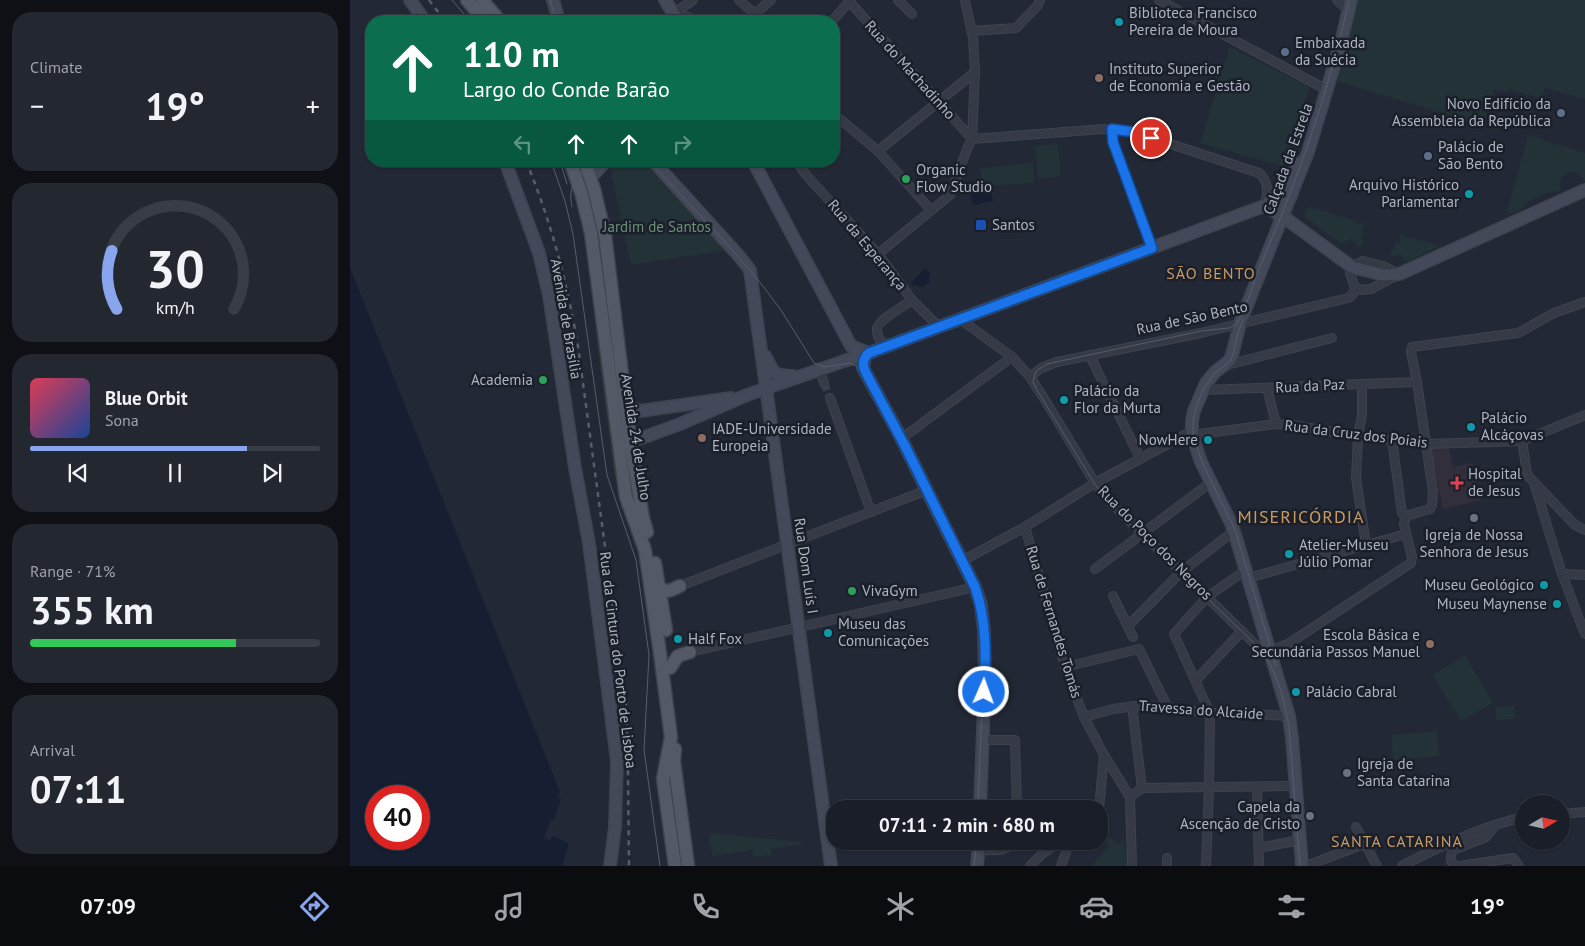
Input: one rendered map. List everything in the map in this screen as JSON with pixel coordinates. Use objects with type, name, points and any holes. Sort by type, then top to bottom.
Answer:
[{"type":"main road","points":[[467,0],[480,15]]},
{"type":"main road","points":[[482,0],[495,15]]},
{"type":"main road","name":"Avenida 24 de Julho","points":[[586,170],[599,209],[605,235],[630,440],[643,518],[660,588],[676,730],[674,761],[688,866]]},
{"type":"main road","name":"Avenida 24 de Julho","points":[[586,170],[586,210],[592,241],[626,497],[645,550],[671,736],[663,779],[675,866]]},
{"type":"main road","points":[[660,588],[668,591],[680,586]]},
{"type":"main road","points":[[670,668],[678,656],[690,652]]},
{"type":"street","points":[[410,0],[421,15]]},
{"type":"street","points":[[553,0],[557,15]]},
{"type":"street","points":[[665,0],[675,15]]},
{"type":"street","points":[[678,15],[693,0]]},
{"type":"street","points":[[739,0],[755,14],[772,0]]},
{"type":"street","points":[[898,0],[912,14]]},
{"type":"street","points":[[878,254],[950,195],[966,148],[972,139],[975,72],[971,31],[965,0]]},
{"type":"street","points":[[971,31],[1016,28],[1038,5],[1040,0]]},
{"type":"street","points":[[1159,0],[1327,90]]},
{"type":"street","points":[[1337,0],[1350,5]]},
{"type":"street","points":[[837,15],[849,1]]},
{"type":"street","name":"Rua do Machadinho","points":[[849,1],[972,139]]},
{"type":"street","name":"Calçada da Estrela","points":[[1192,433],[1194,411],[1202,390],[1215,372],[1232,355],[1240,323],[1308,152],[1350,5]]},
{"type":"street","points":[[878,151],[975,72]]},
{"type":"street","points":[[840,119],[878,151],[931,210]]},
{"type":"street","points":[[972,139],[1112,129],[1134,132],[1259,173],[1267,184],[1268,192],[1265,206]]},
{"type":"street","points":[[1112,129],[1113,142],[1152,248]]},
{"type":"street","points":[[1265,206],[1280,190],[1308,152]]},
{"type":"street","name":"Avenida de Brasília","points":[[507,167],[539,253],[549,294],[573,458]]},
{"type":"street","name":"Rua Dom Luís I","points":[[658,167],[739,256],[748,267],[750,273],[832,866]]},
{"type":"street","points":[[756,167],[851,346],[869,353]]},
{"type":"street","name":"Rua da Esperança","points":[[800,167],[878,254],[912,300],[939,327]]},
{"type":"street","name":"Rua de São Bento","points":[[1030,377],[1047,365],[1348,298],[1353,295],[1357,287],[1366,290],[1377,286],[1399,274],[1585,190]]},
{"type":"street","points":[[617,428],[622,436],[630,440],[639,439],[670,428],[747,395],[869,353],[1291,196]]},
{"type":"street","points":[[1265,206],[1352,267],[1380,274],[1399,274]]},
{"type":"street","points":[[1352,267],[1350,273],[1357,287]]},
{"type":"street","points":[[885,347],[878,337],[877,330],[880,323],[912,300]]},
{"type":"street","points":[[1267,651],[1288,644],[1409,565],[1412,560],[1404,522],[1409,515],[1430,509],[1433,492],[1427,444],[1411,352],[1412,347],[1518,333],[1554,314],[1585,302]]},
{"type":"street","name":"Rua do Poço dos Negros","points":[[960,319],[1012,357],[1030,377],[1095,483],[1110,502],[1241,630],[1267,651]]},
{"type":"street","points":[[1222,366],[1332,338]]},
{"type":"street","points":[[762,350],[771,368],[777,374],[801,376]]},
{"type":"street","points":[[869,353],[865,356],[863,368],[901,438],[975,587],[983,617],[985,650],[980,800]]},
{"type":"street","points":[[1090,356],[1140,458]]},
{"type":"street","points":[[901,438],[916,429],[1012,357]]},
{"type":"street","points":[[819,370],[824,383]]},
{"type":"street","name":"Rua da Paz","points":[[1202,390],[1417,382]]},
{"type":"street","points":[[1362,384],[1362,415],[1358,436],[1356,478],[1366,545]]},
{"type":"street","points":[[623,388],[626,401],[634,409],[640,411],[747,395]]},
{"type":"street","points":[[1267,388],[1276,424]]},
{"type":"street","points":[[830,398],[871,512]]},
{"type":"street","points":[[665,407],[661,411],[660,419],[663,425],[670,428]]},
{"type":"street","points":[[1585,415],[1522,441],[1527,473],[1534,483],[1575,525],[1585,530]]},
{"type":"street","name":"Rua da Cruz dos Poiais","points":[[1192,433],[1276,424],[1427,444],[1522,441]]},
{"type":"street","points":[[962,561],[1025,526],[1095,483],[1140,458],[1192,433],[1201,462],[1234,531],[1267,651],[1278,677],[1290,719],[1302,866]]},
{"type":"street","points":[[1392,440],[1402,513],[1406,518]]},
{"type":"street","name":"Rua da Cintura do Porto de Lisboa","points":[[573,458],[589,543],[616,750],[616,827],[610,866]]},
{"type":"street","points":[[1094,570],[1210,482]]},
{"type":"street","points":[[1534,483],[1562,574],[1585,634]]},
{"type":"street","points":[[680,586],[927,490]]},
{"type":"street","name":"Rua de Fernandes Tomás","points":[[1025,526],[1066,667],[1084,717],[1104,755],[1130,796]]},
{"type":"street","points":[[1128,626],[1180,572],[1234,531]]},
{"type":"street","points":[[1206,866],[1210,713],[1174,634],[1207,597],[1247,574],[1406,534]]},
{"type":"street","points":[[1562,574],[1585,575]]},
{"type":"street","points":[[690,652],[975,587]]},
{"type":"street","points":[[1113,596],[1133,637]]},
{"type":"street","points":[[1196,680],[1241,630]]},
{"type":"street","points":[[1066,667],[1138,649],[1168,708]]},
{"type":"street","name":"Travessa do Alcaide","points":[[1084,717],[1113,709],[1148,705],[1210,713],[1235,713],[1290,719]]},
{"type":"street","points":[[1132,706],[1142,788]]},
{"type":"street","points":[[982,740],[1015,740],[1017,800]]},
{"type":"street","points":[[1099,800],[1104,755]]},
{"type":"street","points":[[1132,866],[1130,796],[1142,788],[1295,786]]},
{"type":"street","points":[[1257,787],[1259,866]]},
{"type":"street","points":[[1570,813],[1585,812]]},
{"type":"street","points":[[1402,866],[1432,851],[1496,825],[1515,820]]},
{"type":"street","points":[[1496,825],[1486,837],[1453,850],[1450,855],[1451,861],[1458,866],[1513,858],[1519,866]]},
{"type":"street","points":[[1356,827],[1377,866]]},
{"type":"street","points":[[1259,848],[1299,840]]},
{"type":"street","points":[[1306,866],[1364,844]]},
{"type":"street","points":[[977,866],[979,850]]},
{"type":"street","points":[[1030,866],[1048,850]]},
{"type":"street","points":[[1061,866],[1067,850]]},
{"type":"shaded area","name":"Hospital de Jesus","points":[[1448,446],[1453,467],[1472,463],[1481,500],[1443,509],[1430,447]]},
{"type":"green space","points":[[1357,0],[1585,0],[1585,99],[1545,88],[1541,99],[1509,89],[1507,93],[1494,89],[1483,126],[1337,81],[1348,45]]},
{"type":"green space","points":[[1230,47],[1308,87],[1287,163],[1282,166],[1200,143]]},
{"type":"green space","points":[[1528,135],[1585,153],[1585,182],[1576,172],[1566,173],[1560,181],[1561,191],[1546,193],[1532,199],[1518,211],[1506,215]]},
{"type":"green space","points":[[1058,144],[1061,177],[1038,179],[1035,146]]},
{"type":"green space","points":[[1033,163],[1034,183],[983,186],[980,168]]},
{"type":"green space","name":"Jardim de Santos","points":[[612,167],[648,167],[727,250],[631,265],[611,171]]},
{"type":"green space","points":[[1307,206],[1356,221],[1358,224],[1364,223],[1363,229],[1360,230],[1364,232],[1360,239],[1364,241],[1361,247],[1356,245],[1352,239],[1347,243],[1344,241],[1342,244],[1304,217]]},
{"type":"green space","points":[[1401,234],[1406,239],[1409,237],[1439,246],[1408,261],[1404,260],[1401,255],[1389,254],[1391,250],[1395,250],[1396,242],[1400,242]]},
{"type":"green space","points":[[590,278],[594,278],[618,476],[614,476]]},
{"type":"green space","points":[[1465,655],[1493,703],[1461,721],[1433,675]]},
{"type":"green space","points":[[1514,706],[1515,719],[1496,720],[1495,707]]},
{"type":"green space","points":[[1437,731],[1439,756],[1393,760],[1391,735]]},
{"type":"green space","points":[[709,833],[803,842],[804,844],[771,849],[771,855],[754,857],[753,850],[712,856]]},
{"type":"green space","points":[[1109,837],[1119,844],[1124,839],[1125,850],[1128,853],[1128,866],[1091,866],[1108,850],[1110,846],[1108,844]]},
{"type":"water","points":[[991,191],[993,201],[973,205],[971,195]]},
{"type":"water","points":[[350,268],[560,792],[558,798],[561,799],[554,820],[551,819],[544,838],[551,841],[552,836],[569,843],[562,866],[350,866]]},
{"type":"water","points":[[925,268],[931,274],[929,276],[930,281],[924,287],[919,287],[917,284],[914,286],[911,283]]},
{"type":"tunnel","points":[[824,383],[830,398]]},
{"type":"tram line","points":[[452,0],[465,15]]},
{"type":"tram line","points":[[550,0],[555,15]]},
{"type":"tram line","points":[[1300,866],[1289,727],[1285,704],[1274,672],[1255,644],[1109,503],[1094,483],[1033,382],[1036,371],[1047,364],[1201,331],[1229,328],[1236,324],[1246,304],[1300,167],[1332,68],[1349,0]]},
{"type":"tram line","points":[[553,167],[565,201],[573,234],[607,475],[636,560],[649,655],[644,750],[660,866]]},
{"type":"tram line","points":[[562,167],[567,184]]},
{"type":"tram line","points":[[572,207],[571,192],[575,181],[589,167]]},
{"type":"tram line","points":[[655,167],[759,281],[781,310],[814,363],[825,367],[850,363],[858,367],[864,374],[899,439],[973,587],[978,601],[984,645],[978,800]]},
{"type":"tram line","points":[[1243,319],[1230,361],[1215,373],[1203,390],[1195,411],[1193,435],[1202,462],[1235,530],[1276,666]]},
{"type":"tram line","points":[[974,866],[976,850]]},
{"type":"railway","points":[[429,0],[440,15]]},
{"type":"railway","points":[[528,167],[557,252],[578,346],[626,703],[629,866]]},
{"type":"place","name":"Biblioteca Francisco Pereira de Moura","points":[[1119,22]]},
{"type":"place","name":"Embaixada da Suécia","points":[[1285,52]]},
{"type":"place","name":"Instituto Superior de Economia e Gestão","points":[[1099,78]]},
{"type":"place","name":"Novo Edifício da Assembleia da República","points":[[1561,113]]},
{"type":"place","name":"Palácio de São Bento","points":[[1428,156]]},
{"type":"place","name":"Organic Flow Studio","points":[[906,179]]},
{"type":"place","name":"Arquivo Histórico Parlamentar","points":[[1469,194]]},
{"type":"place","name":"Santos","points":[[981,225]]},
{"type":"place","name":"Academia","points":[[543,380]]},
{"type":"place","name":"Palácio da Flor da Murta","points":[[1064,400]]},
{"type":"place","name":"Palácio Alcáçovas","points":[[1471,427]]},
{"type":"place","name":"IADE-Universidade Europeia","points":[[702,438]]},
{"type":"place","name":"NowHere","points":[[1208,440]]},
{"type":"place","name":"Hospital de Jesus","points":[[1457,483]]},
{"type":"place","name":"Igreja de Nossa Senhora de Jesus","points":[[1474,518]]},
{"type":"place","name":"Atelier-Museu Júlio Pomar","points":[[1289,554]]},
{"type":"place","name":"Museu Geológico","points":[[1544,585]]},
{"type":"place","name":"VivaGym","points":[[852,591]]},
{"type":"place","name":"Museu Maynense","points":[[1557,604]]},
{"type":"place","name":"Museu das Comunicações","points":[[828,633]]},
{"type":"place","name":"Half Fox","points":[[678,639]]},
{"type":"place","name":"Escola Básica e Secundária Passos Manuel","points":[[1430,644]]},
{"type":"place","name":"Palácio Cabral","points":[[1296,692]]},
{"type":"place","name":"Igreja de Santa Catarina","points":[[1347,773]]},
{"type":"place","name":"Capela da Ascenção de Cristo","points":[[1310,816]]},
{"type":"district","name":"SÃO BENTO","points":[[1211,273]]},
{"type":"district","name":"MISERICÓRDIA","points":[[1301,517]]},
{"type":"district","name":"SANTA CATARINA","points":[[1397,841]]},
{"type":"route","points":[[984,692],[985,650],[983,617],[975,587],[905,446],[863,368],[863,362],[865,356],[869,353],[1152,248],[1113,142],[1112,129],[1134,132],[1151,138]]}]
